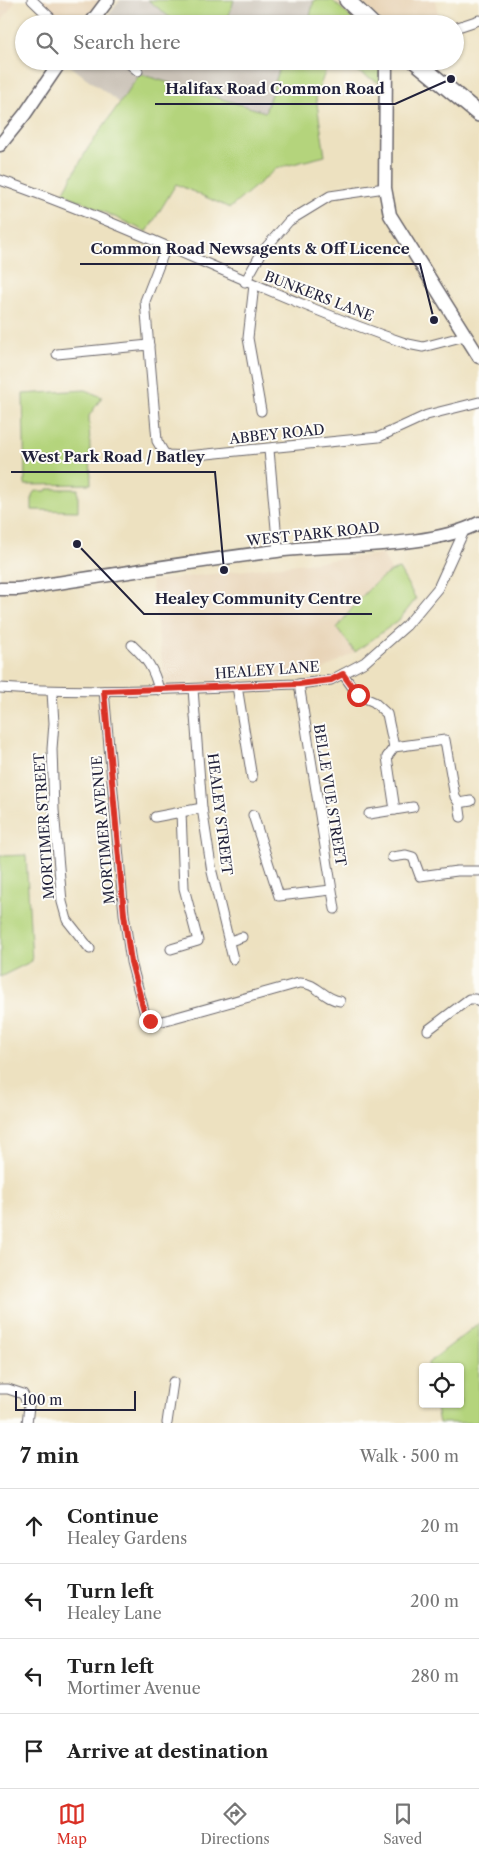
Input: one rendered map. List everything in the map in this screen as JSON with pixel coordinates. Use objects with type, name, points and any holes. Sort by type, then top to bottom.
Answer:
[{"type":"main road","points":[[97,15],[108,0]]},
{"type":"main road","points":[[347,0],[363,15]]},
{"type":"main road","points":[[0,145],[25,114],[55,70]]},
{"type":"main road","points":[[386,70],[385,188],[390,214],[479,357]]},
{"type":"main road","points":[[425,70],[479,114]]},
{"type":"main road","name":"WEST PARK ROAD","points":[[0,589],[151,571],[278,551],[411,540],[464,531],[479,523]]},
{"type":"street","points":[[32,0],[48,15]]},
{"type":"street","points":[[464,25],[479,20]]},
{"type":"street","name":"BUNKERS LANE","points":[[0,180],[65,203],[250,284],[408,344],[423,347],[465,336]]},
{"type":"street","points":[[261,411],[248,338],[250,284],[262,252],[289,221],[330,196],[385,188]]},
{"type":"street","name":"ABBEY ROAD","points":[[166,247],[145,302],[158,441],[164,453],[187,456],[269,450],[379,437],[427,415],[479,402]]},
{"type":"street","points":[[57,354],[149,345]]},
{"type":"street","points":[[269,450],[278,551]]},
{"type":"street","name":"HEALEY LANE","points":[[0,688],[52,692],[159,690],[299,684],[331,680],[365,662],[408,625],[438,588],[464,531]]},
{"type":"street","points":[[132,645],[148,661],[155,673],[159,690]]},
{"type":"street","points":[[343,674],[358,695],[374,702],[387,714],[394,747],[387,757],[395,810]]},
{"type":"street","name":"BELLE VUE STREET","points":[[299,684],[335,909]]},
{"type":"street","points":[[237,686],[252,778]]},
{"type":"street","name":"HEALEY STREET","points":[[193,689],[202,808],[212,872],[230,940],[233,959]]},
{"type":"street","name":"MORTIMER AVENUE","points":[[104,691],[124,914],[131,962],[146,1018],[150,1021],[159,1022],[299,983],[315,986],[332,1000],[340,1001]]},
{"type":"street","name":"MORTIMER STREET","points":[[52,692],[54,810],[62,902],[66,920],[90,949]]},
{"type":"street","points":[[394,747],[446,740],[454,797],[459,803],[461,817]]},
{"type":"street","points":[[459,803],[472,801]]},
{"type":"street","points":[[369,814],[413,807]]},
{"type":"street","points":[[155,817],[202,808]]},
{"type":"street","points":[[171,949],[198,942],[184,888],[180,812]]},
{"type":"street","points":[[253,815],[279,896],[331,890]]},
{"type":"street","points":[[392,857],[406,855],[413,857],[420,876],[457,870],[479,871]]},
{"type":"street","points":[[230,940],[242,937]]},
{"type":"street","points":[[428,1030],[469,999],[475,999],[479,1002]]},
{"type":"street","points":[[167,1423],[173,1382]]},
{"type":"street","points":[[0,1389],[8,1389],[23,1394],[30,1406],[27,1423]]},
{"type":"shaded area","points":[[0,0],[16,0],[0,24]]},
{"type":"shaded area","points":[[32,0],[108,0],[97,15],[48,15]]},
{"type":"shaded area","points":[[120,0],[148,0],[167,15],[109,15]]},
{"type":"shaded area","points":[[234,0],[314,0],[310,15],[229,15]]},
{"type":"shaded area","points":[[359,0],[435,0],[438,15],[375,15]]},
{"type":"shaded area","points":[[75,70],[279,70],[266,113],[140,74],[120,103]]},
{"type":"shaded area","points":[[383,554],[391,571],[359,599],[337,628],[355,652],[313,675],[165,684],[151,581]]},
{"type":"green space","points":[[148,0],[234,0],[229,15],[167,15]]},
{"type":"green space","points":[[314,0],[332,0],[348,15],[310,15]]},
{"type":"green space","points":[[279,70],[326,70],[316,97],[325,156],[277,168],[230,208],[176,184],[147,232],[63,193],[88,148],[140,74],[265,112]]},
{"type":"green space","points":[[354,70],[379,70],[380,83]]},
{"type":"green space","points":[[85,390],[102,397],[89,416],[91,484],[25,485],[23,394]]},
{"type":"green space","points":[[47,489],[78,489],[78,511],[32,510],[32,495],[35,491],[46,491]]},
{"type":"green space","points":[[399,569],[416,599],[399,620],[355,652],[337,628],[373,585],[390,572]]},
{"type":"green space","points":[[26,855],[32,961],[0,977],[0,856]]},
{"type":"green space","points":[[479,1323],[479,1423],[439,1423],[436,1408],[464,1408],[464,1363],[428,1363]]},
{"type":"place","name":"Halifax Road Common Road","points":[[451,79]]},
{"type":"place","name":"Common Road Newsagents & Off Licence","points":[[434,320]]},
{"type":"place","name":"Healey Community Centre","points":[[77,544]]},
{"type":"place","name":"West Park Road / Batley","points":[[224,570]]},
{"type":"route","points":[[150,1021],[146,1018],[131,962],[124,914],[104,691],[299,684],[331,680],[343,674],[351,688],[358,695]]}]
